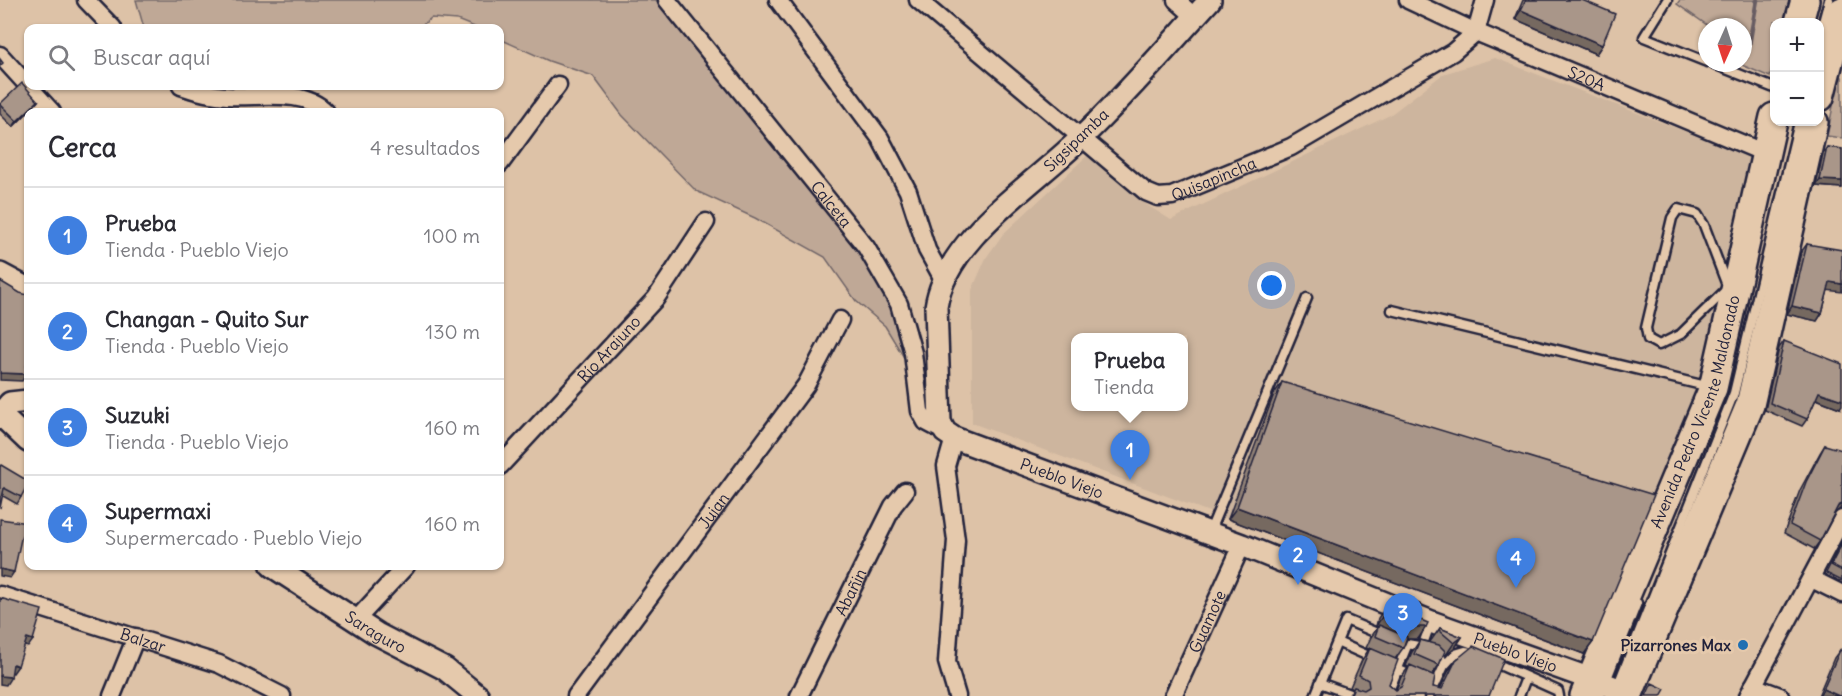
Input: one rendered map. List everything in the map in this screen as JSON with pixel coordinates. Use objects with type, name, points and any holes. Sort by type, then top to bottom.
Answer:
[{"type":"main road","points":[[1800,18],[1805,0]]},
{"type":"main road","points":[[1824,81],[1842,11]]},
{"type":"main road","name":"Avenida Pedro Vicente Maldonado","points":[[1608,691],[1713,388],[1732,289],[1772,126]]},
{"type":"main road","points":[[1608,691],[1750,405],[1813,126]]},
{"type":"street","points":[[86,0],[109,24]]},
{"type":"street","name":"Calceta","points":[[667,0],[866,247],[899,304],[913,353],[920,411],[926,422],[949,435]]},
{"type":"street","points":[[778,0],[880,138],[908,191],[927,250],[943,279],[936,307],[940,422],[949,435],[946,466],[956,540],[947,662],[957,696]]},
{"type":"street","name":"Quisapincha","points":[[918,0],[1146,192],[1158,197],[1172,196],[1291,147],[1453,52],[1476,32]]},
{"type":"street","points":[[1176,0],[1195,17]]},
{"type":"street","name":"Sigsipamba","points":[[943,279],[960,252],[974,236],[1082,137],[1210,0]]},
{"type":"street","name":"S20A","points":[[1408,0],[1476,32],[1767,154]]},
{"type":"street","points":[[1476,32],[1485,0]]},
{"type":"street","points":[[0,55],[24,81]]},
{"type":"street","points":[[504,159],[558,85]]},
{"type":"street","points":[[32,90],[48,108]]},
{"type":"street","points":[[198,90],[224,96],[295,97],[315,101],[322,108]]},
{"type":"street","name":"Río Arajuno","points":[[504,461],[656,297],[706,222]]},
{"type":"street","points":[[0,274],[24,287]]},
{"type":"street","name":"Jujan","points":[[576,696],[806,385],[840,320]]},
{"type":"street","points":[[24,401],[10,403],[2,408],[8,424],[24,438]]},
{"type":"street","name":"Pueblo Viejo","points":[[949,435],[1242,544],[1608,691]]},
{"type":"street","name":"Abañin","points":[[799,696],[893,506],[905,491]]},
{"type":"street","points":[[1780,696],[1751,691],[1842,519]]},
{"type":"street","name":"Guamote","points":[[1173,696],[1242,544]]},
{"type":"street","name":"Saraguro","points":[[278,570],[377,634],[445,669],[478,696]]},
{"type":"street","points":[[356,620],[402,570]]},
{"type":"street","points":[[1812,579],[1842,594]]},
{"type":"street","name":"Balzar","points":[[0,595],[219,664],[282,696]]},
{"type":"street","points":[[112,696],[136,637]]},
{"type":"lane","points":[[1666,0],[1644,37],[1698,58]]},
{"type":"lane","points":[[1806,18],[1813,0]]},
{"type":"lane","points":[[1824,18],[1829,0]]},
{"type":"lane","points":[[1734,72],[1770,86]]},
{"type":"lane","points":[[1766,199],[1780,126]]},
{"type":"lane","points":[[1608,691],[1734,393],[1798,126]]},
{"type":"lane","points":[[1678,209],[1697,214],[1732,289],[1669,342],[1659,345],[1648,339],[1646,328],[1669,230],[1674,213],[1678,209]]},
{"type":"lane","points":[[1209,532],[1307,298]]},
{"type":"lane","points":[[1392,310],[1713,388]]},
{"type":"lane","points":[[1698,451],[1730,360]]},
{"type":"lane","points":[[1608,691],[1640,595]]},
{"type":"lane","points":[[1315,696],[1346,620],[1407,646],[1424,648],[1440,655],[1444,666]]},
{"type":"lane","points":[[1424,648],[1433,622]]},
{"type":"lane","points":[[1337,642],[1434,685]]},
{"type":"lane","points":[[1387,696],[1407,646]]},
{"type":"lane","points":[[1430,696],[1444,666],[1455,654],[1466,651],[1558,691],[1559,696]]},
{"type":"lane","points":[[1519,696],[1526,678]]},
{"type":"lane","points":[[1320,683],[1355,696]]},
{"type":"shaded area","points":[[136,0],[656,0],[845,221],[896,302],[908,364],[885,326],[856,301],[825,257],[755,218],[696,191],[622,115],[593,76],[549,61],[504,41],[504,24],[467,24],[457,20],[431,18],[424,24],[143,24]]},
{"type":"shaded area","points":[[1680,0],[1790,0],[1784,18],[1770,18],[1770,77],[1752,69],[1752,18],[1698,19],[1677,4]]},
{"type":"shaded area","points":[[1495,58],[1766,163],[1706,374],[1651,509],[1274,394],[1228,519],[972,423],[972,290],[986,258],[1003,234],[1090,153],[1147,205],[1171,220],[1390,115],[1443,74]]},
{"type":"shaded area","points":[[1839,76],[1842,77],[1842,138],[1827,136]]},
{"type":"building","points":[[1526,0],[1582,0],[1615,14],[1602,45],[1521,10]]},
{"type":"building","points":[[22,83],[24,90],[28,90],[38,101],[31,108],[24,108],[24,114],[17,121],[0,104]]},
{"type":"building","points":[[1827,147],[1842,149],[1842,181],[1820,180]]},
{"type":"building","points":[[1807,244],[1842,250],[1842,284],[1830,282],[1822,313],[1792,306]]},
{"type":"building","points":[[0,281],[24,294],[24,374],[0,373]]},
{"type":"building","points":[[1784,341],[1842,364],[1842,400],[1819,392],[1807,419],[1770,403]]},
{"type":"building","points":[[1282,382],[1654,495],[1593,642],[1237,507]]},
{"type":"building","points":[[1825,445],[1842,450],[1842,504],[1838,506],[1820,541],[1790,525],[1806,482]]},
{"type":"building","points":[[1,465],[24,479],[24,491],[21,497],[4,488],[0,508]]},
{"type":"building","points":[[0,519],[24,522],[14,572],[0,569]]},
{"type":"building","points":[[1842,544],[1842,571],[1831,565]]},
{"type":"building","points":[[0,598],[42,610],[33,640],[27,638],[18,666],[13,664],[11,677],[0,676]]},
{"type":"building","points":[[1387,606],[1428,623],[1426,627],[1416,627],[1384,614]]},
{"type":"building","points":[[1379,625],[1407,637],[1403,648],[1375,636]]},
{"type":"building","points":[[1440,628],[1462,637],[1454,643],[1439,630]]},
{"type":"building","points":[[1420,640],[1439,645],[1445,651],[1439,665],[1414,654]]},
{"type":"building","points":[[1473,646],[1504,659],[1489,696],[1350,696],[1354,687],[1364,690],[1369,687],[1368,680],[1359,675],[1370,648],[1398,660],[1389,684],[1396,690],[1401,687],[1410,665],[1435,676],[1433,687],[1442,689],[1456,660]]},
{"type":"building","points":[[1840,650],[1842,651],[1842,696],[1823,689]]},
{"type":"building","points":[[1652,683],[1665,689],[1661,696],[1646,696]]},
{"type":"waterway","points":[[1752,28],[1757,0]]},
{"type":"place","name":"Prueba","points":[[1130,480]]},
{"type":"place","name":"Changan - Quito Sur","points":[[1298,585]]},
{"type":"place","name":"Supermaxi","points":[[1516,588]]},
{"type":"place","name":"Suzuki","points":[[1403,643]]},
{"type":"place","name":"Pizarrones Max","points":[[1743,645]]}]
